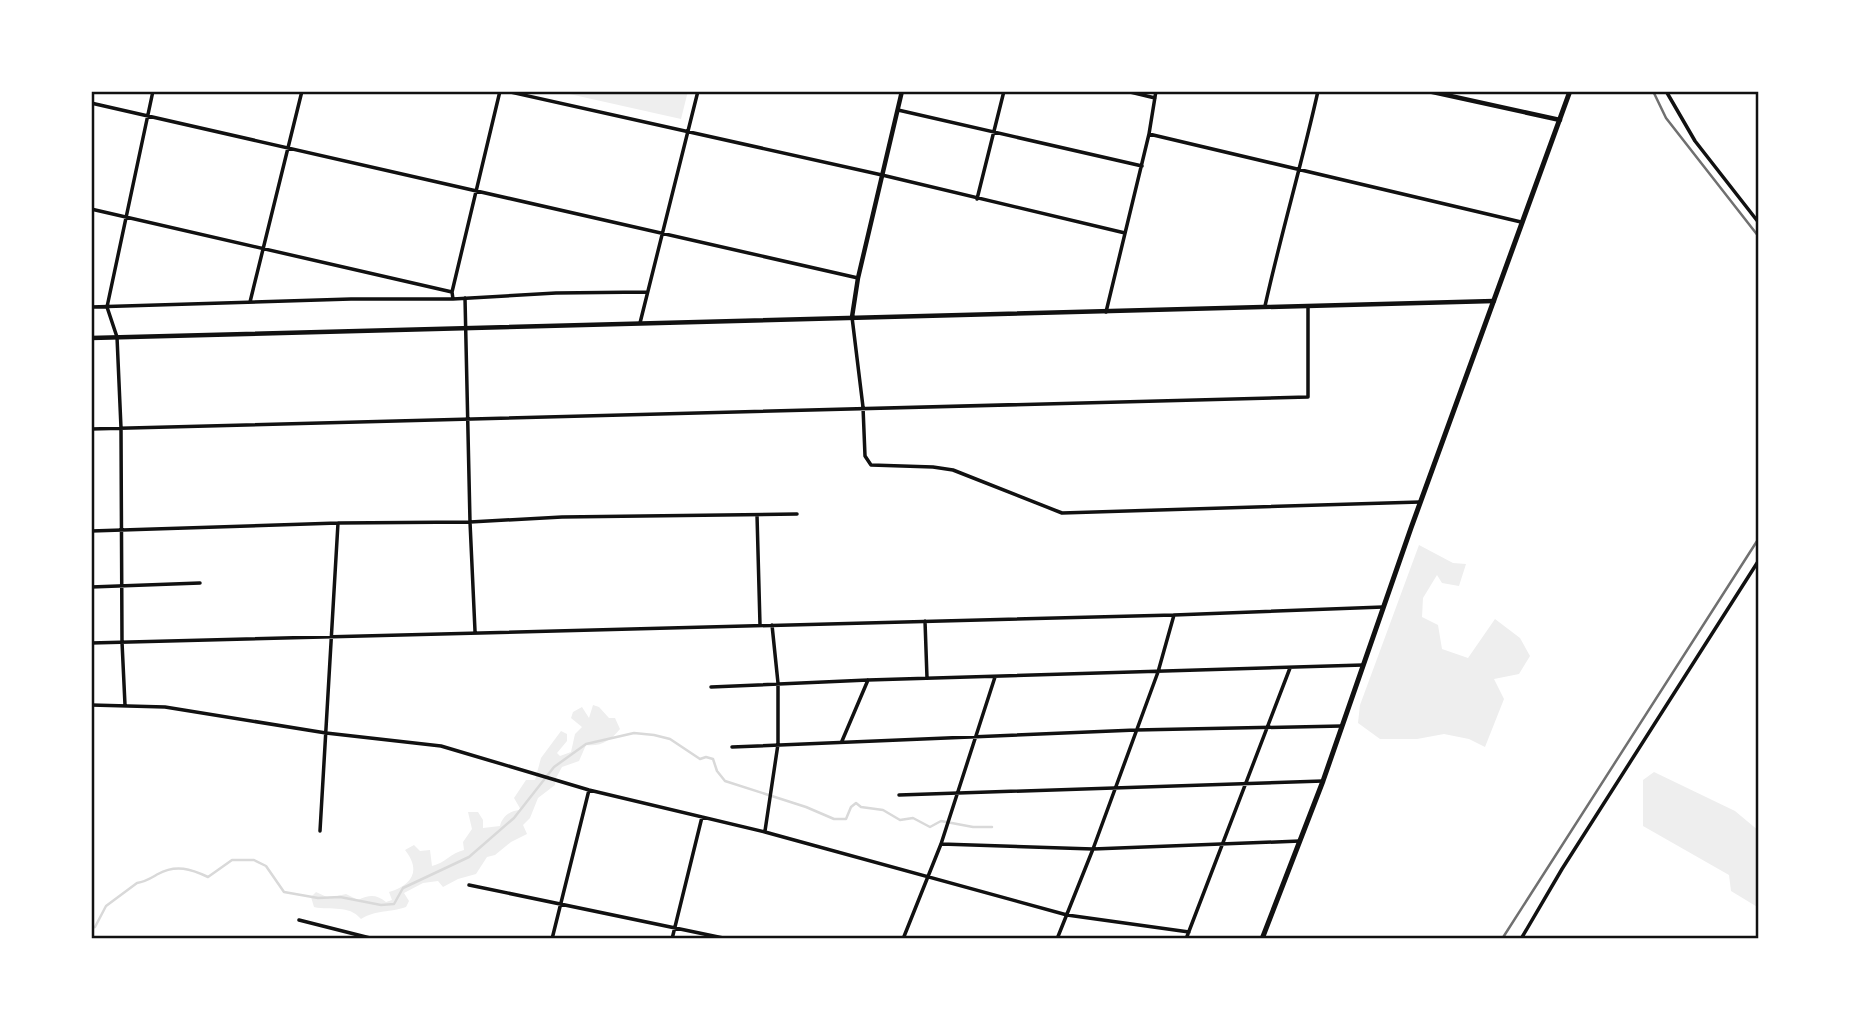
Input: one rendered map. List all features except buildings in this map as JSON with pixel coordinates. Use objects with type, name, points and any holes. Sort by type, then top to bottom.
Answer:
[{"type":"main road","points":[[1262,939],[1323,781],[1420,502],[1570,91]]},
{"type":"street","points":[[125,705],[117,337],[107,307],[153,91]]},
{"type":"street","points":[[250,302],[302,91]]},
{"type":"street","points":[[453,299],[452,292],[503,91],[882,175],[1125,233]]},
{"type":"street","points":[[640,323],[660,234],[698,91]]},
{"type":"street","points":[[902,91],[858,278],[852,317],[863,407],[864,456],[871,465],[953,470],[1062,513],[1420,502]]},
{"type":"street","points":[[977,199],[1004,91]]},
{"type":"street","points":[[1126,91],[1155,98]]},
{"type":"street","points":[[1107,312],[1142,166],[1156,91]]},
{"type":"street","points":[[1265,307],[1318,91]]},
{"type":"street","points":[[1428,91],[1561,120]]},
{"type":"street","points":[[1666,91],[1695,141],[1759,223]]},
{"type":"street","points":[[91,103],[858,278]]},
{"type":"street","points":[[898,110],[1142,166]]},
{"type":"street","points":[[1149,134],[1523,223]]},
{"type":"street","points":[[91,209],[452,292]]},
{"type":"street","points":[[91,307],[647,292]]},
{"type":"street","points":[[466,298],[475,631]]},
{"type":"street","points":[[91,338],[1494,301]]},
{"type":"street","points":[[91,429],[1308,397],[1308,306]]},
{"type":"street","points":[[91,531],[338,523],[470,522],[562,517],[797,514]]},
{"type":"street","points":[[757,515],[760,625]]},
{"type":"street","points":[[320,831],[338,523]]},
{"type":"street","points":[[1521,939],[1562,869],[1759,560]]},
{"type":"street","points":[[91,587],[200,583]]},
{"type":"street","points":[[91,643],[1174,615],[1384,607]]},
{"type":"street","points":[[1057,939],[1158,672],[1174,615]]},
{"type":"street","points":[[925,621],[927,678]]},
{"type":"street","points":[[765,832],[778,744],[778,682],[772,625]]},
{"type":"street","points":[[711,687],[778,682],[1364,665]]},
{"type":"street","points":[[1186,939],[1290,668]]},
{"type":"street","points":[[903,939],[941,844],[995,677]]},
{"type":"street","points":[[842,741],[868,680]]},
{"type":"street","points":[[91,705],[165,707],[326,733],[442,746],[589,790],[765,832],[1068,915],[1189,932]]},
{"type":"street","points":[[732,747],[1136,730],[1342,726]]},
{"type":"street","points":[[899,795],[1323,781]]},
{"type":"street","points":[[552,939],[589,790]]},
{"type":"street","points":[[671,939],[702,817]]},
{"type":"street","points":[[941,844],[1093,849],[1300,841]]},
{"type":"street","points":[[469,885],[728,939]]},
{"type":"street","points":[[299,920],[374,939]]},
{"type":"shaded area","points":[[556,91],[688,91],[681,119]]},
{"type":"shaded area","points":[[1419,545],[1453,563],[1466,564],[1459,586],[1442,583],[1437,575],[1423,598],[1422,617],[1438,625],[1442,649],[1468,658],[1495,619],[1520,638],[1530,656],[1519,674],[1494,679],[1504,699],[1485,747],[1469,739],[1444,734],[1417,739],[1380,739],[1358,723],[1360,705]]},
{"type":"shaded area","points":[[593,705],[599,707],[609,718],[615,718],[620,729],[605,742],[586,745],[579,761],[562,767],[555,785],[538,798],[530,818],[523,825],[527,834],[495,855],[487,857],[476,874],[443,887],[438,881],[423,883],[404,893],[409,901],[406,907],[361,919],[351,911],[314,907],[311,897],[316,892],[329,898],[346,894],[358,900],[372,896],[386,902],[392,900],[389,892],[404,885],[412,876],[413,864],[405,850],[414,845],[420,851],[430,850],[432,866],[464,850],[463,842],[472,829],[468,812],[478,812],[483,820],[483,828],[500,826],[508,814],[521,810],[514,798],[526,780],[535,780],[541,758],[561,731],[567,734],[567,741],[557,753],[560,756],[571,752],[575,734],[582,727],[571,718],[573,712],[582,707],[589,718]]},
{"type":"shaded area","points":[[1654,772],[1735,811],[1759,831],[1759,908],[1731,891],[1729,875],[1643,826],[1643,780]]},
{"type":"waterway","points":[[91,928],[95,927],[106,906],[137,883],[177,868],[208,877],[232,860],[254,860],[266,866],[284,892],[318,898],[340,897],[381,905],[394,904],[403,888],[469,857],[514,818],[554,767],[586,744],[634,733],[670,739],[700,759],[713,759],[717,771],[725,781],[806,807],[834,819],[846,819],[851,807],[856,803],[861,807],[883,810],[900,820],[913,818],[930,827],[941,821],[973,827],[992,827]]},
{"type":"railway","points":[[1653,91],[1666,118],[1759,237]]},
{"type":"railway","points":[[1502,939],[1759,538]]}]
